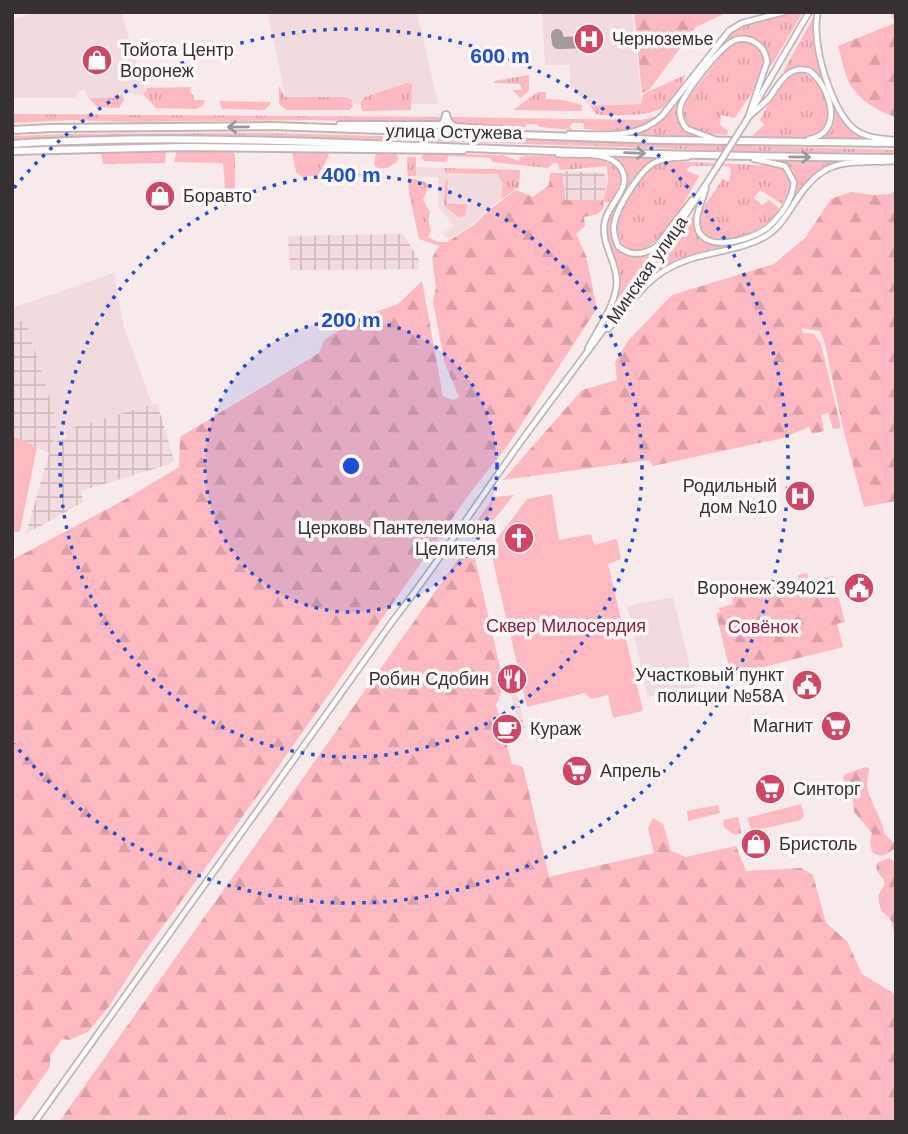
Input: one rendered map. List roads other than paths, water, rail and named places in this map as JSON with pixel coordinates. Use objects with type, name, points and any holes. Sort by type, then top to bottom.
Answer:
[{"type":"main road","points":[[272,126],[438,125],[444,123],[446,115],[450,124],[455,127],[537,134]]},
{"type":"main road","name":"улица Остужева","points":[[12,130],[272,126],[755,141],[896,141]]},
{"type":"main road","name":"улица Остужева","points":[[12,144],[282,140],[707,156],[896,159]]},
{"type":"main road","points":[[12,151],[185,147],[517,150]]},
{"type":"street","points":[[537,134],[625,133],[648,128],[662,116],[729,31],[742,23],[784,12]]},
{"type":"street","name":"Минская улица","points":[[35,1122],[468,517],[663,251],[748,118],[809,12]]},
{"type":"street","points":[[818,12],[815,29],[817,51],[844,117],[863,134],[896,141]]},
{"type":"street","points":[[719,140],[687,129],[681,118],[680,108],[686,95],[719,53],[732,42],[742,39],[758,44],[766,57],[764,73],[748,118]]},
{"type":"street","points":[[748,118],[768,99],[781,79],[798,69],[810,71],[817,76],[830,107],[830,124],[820,136],[811,139],[755,141]]},
{"type":"street","points":[[517,150],[602,157],[615,162],[623,175],[622,190],[607,214],[604,227],[616,269],[616,289],[583,358]]},
{"type":"street","points":[[707,156],[664,159],[647,168],[622,204],[615,220],[614,233],[618,246],[635,254],[656,247],[708,181]]},
{"type":"street","points":[[708,181],[696,223],[702,236],[721,243],[765,229],[781,213],[789,200],[793,176],[790,170],[780,163],[741,156]]},
{"type":"street","points":[[591,348],[647,284],[666,269],[689,259],[760,239],[773,231],[814,178],[825,169],[842,164],[896,159]]},
{"type":"place","name":"Черноземье","points":[[589,39]]},
{"type":"place","name":"Тойота Центр Воронеж","points":[[97,60]]},
{"type":"place","name":"Боравто","points":[[160,196]]},
{"type":"place","name":"Родильный дом №10","points":[[800,496]]},
{"type":"place","name":"Церковь Пантелеимона Целителя","points":[[519,538]]},
{"type":"place","name":"Воронеж 394021","points":[[859,588]]},
{"type":"place","name":"Робин Сдобин","points":[[512,679]]},
{"type":"place","name":"Участковый пункт полиции №58А","points":[[807,685]]},
{"type":"place","name":"Магнит","points":[[836,726]]},
{"type":"place","name":"Кураж","points":[[507,729]]},
{"type":"place","name":"Апрель","points":[[577,771]]},
{"type":"place","name":"Синторг","points":[[770,789]]},
{"type":"place","name":"Бристоль","points":[[756,844]]},
{"type":"park label","name":"Сквер Милосердия","points":[[566,626]]},
{"type":"park label","name":"Совёнок","points":[[763,627]]}]
